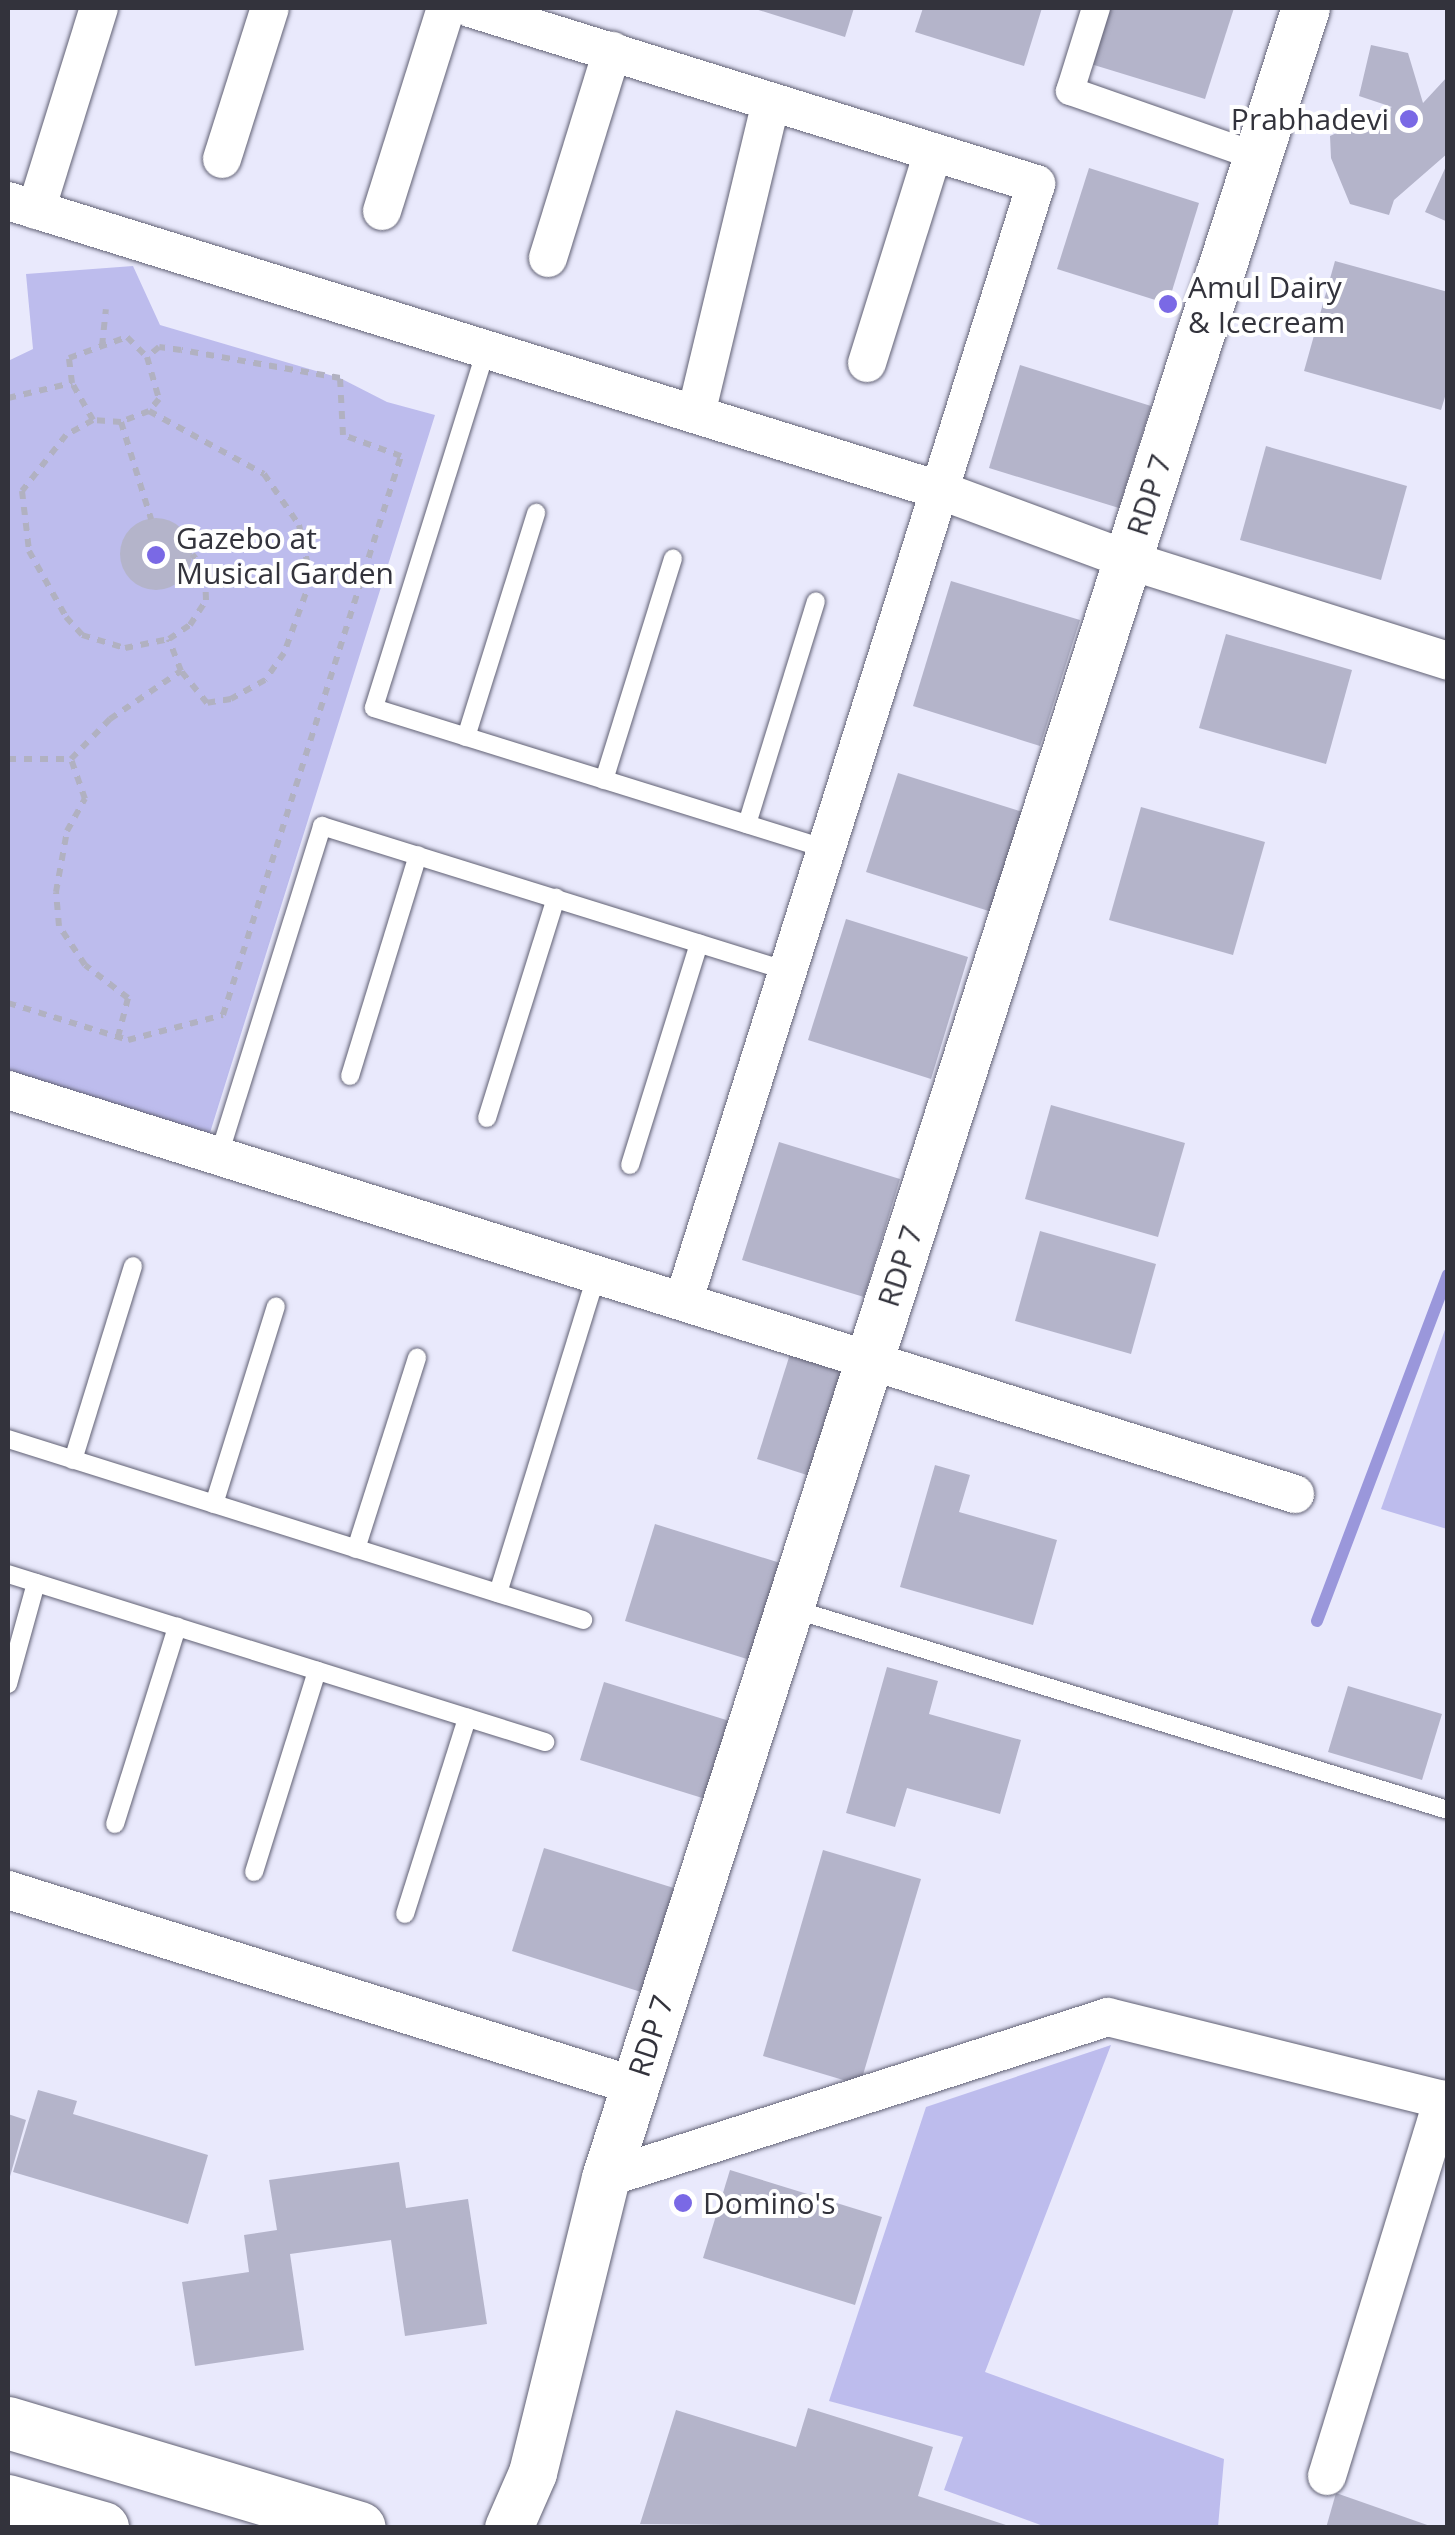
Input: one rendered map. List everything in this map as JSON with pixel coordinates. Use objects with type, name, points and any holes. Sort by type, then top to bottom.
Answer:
[{"type":"main road","points":[[8,2423],[360,2528]]},
{"type":"main road","points":[[8,2501],[103,2528]]},
{"type":"street","points":[[98,8],[22,206],[940,490],[1128,560],[1448,661]]},
{"type":"street","points":[[222,159],[270,8]]},
{"type":"street","points":[[382,211],[446,8]]},
{"type":"street","points":[[470,8],[1036,184],[684,1300]]},
{"type":"street","points":[[1096,8],[1070,91],[1258,157]]},
{"type":"street","name":"RDP 7","points":[[509,2528],[533,2473],[606,2178],[635,2086],[1306,8]]},
{"type":"street","points":[[548,258],[612,52]]},
{"type":"street","points":[[696,414],[771,102]]},
{"type":"street","points":[[867,363],[933,152]]},
{"type":"street","points":[[8,1090],[1295,1494]]},
{"type":"street","points":[[8,1890],[635,2086]]},
{"type":"street","points":[[606,2178],[1108,2017],[1445,2100],[1327,2476]]},
{"type":"lane","points":[[486,350],[374,708],[826,849]]},
{"type":"lane","points":[[466,737],[536,513]]},
{"type":"lane","points":[[604,780],[673,559]]},
{"type":"lane","points":[[747,824],[816,601]]},
{"type":"lane","points":[[219,1155],[322,826],[788,971]]},
{"type":"lane","points":[[350,1076],[418,855]]},
{"type":"lane","points":[[487,1118],[556,898]]},
{"type":"lane","points":[[630,1164],[700,944]]},
{"type":"lane","points":[[73,1460],[134,1266]]},
{"type":"lane","points":[[498,1593],[597,1273]]},
{"type":"lane","points":[[214,1504],[276,1306]]},
{"type":"lane","points":[[356,1549],[417,1358]]},
{"type":"lane","points":[[8,1439],[584,1620]]},
{"type":"lane","points":[[8,1574],[545,1742]]},
{"type":"lane","points":[[8,1684],[36,1582]]},
{"type":"lane","points":[[790,1608],[1448,1810]]},
{"type":"lane","points":[[115,1824],[177,1627]]},
{"type":"lane","points":[[254,1872],[317,1670]]},
{"type":"lane","points":[[406,1914],[467,1718]]},
{"type":"path","points":[[102,346],[106,308]]},
{"type":"path","points":[[93,420],[72,383],[69,358],[127,338],[147,357],[159,399],[149,411],[121,422],[93,420],[66,435],[22,491],[28,551],[82,634],[124,648],[170,639],[190,625],[206,600],[205,571],[192,554]]},
{"type":"path","points":[[8,1003],[118,1037],[224,1015],[401,456],[344,435],[340,378],[170,348],[147,357]]},
{"type":"path","points":[[8,398],[72,383]]},
{"type":"path","points":[[149,411],[264,474],[290,506],[307,546],[310,578],[284,653],[265,680],[232,699],[207,703],[181,671],[170,639]]},
{"type":"path","points":[[121,422],[151,518]]},
{"type":"path","points":[[8,759],[71,759],[110,719],[181,671]]},
{"type":"path","points":[[71,759],[85,799],[67,832],[56,892],[59,926],[85,965],[128,998],[118,1037]]},
{"type":"shaded area","points":[[133,266],[160,325],[340,378],[387,402],[435,415],[208,1139],[8,1071],[8,361],[33,349],[26,274]]},
{"type":"shaded area","points":[[1447,1324],[1447,1529],[1381,1509]]},
{"type":"shaded area","points":[[1111,2045],[985,2372],[1224,2459],[1218,2527],[1046,2527],[944,2490],[963,2437],[829,2401],[926,2107]]},
{"type":"building","points":[[752,8],[854,8],[845,37]]},
{"type":"building","points":[[923,8],[1042,8],[1024,66],[915,32]]},
{"type":"building","points":[[1098,8],[1234,8],[1205,99],[1081,61]]},
{"type":"building","name":"Prabhadevi","points":[[1371,45],[1408,53],[1423,103],[1448,76],[1448,153],[1394,200],[1389,215],[1350,204],[1331,158],[1330,136],[1392,107],[1359,96]]},
{"type":"building","name":"Prabhadevi","points":[[1448,162],[1448,222],[1425,212]]},
{"type":"building","points":[[1089,168],[1199,203],[1168,304],[1057,269]]},
{"type":"building","points":[[1335,261],[1448,292],[1448,387],[1441,410],[1304,371]]},
{"type":"building","points":[[1020,365],[1151,406],[1119,508],[989,468]]},
{"type":"building","points":[[1266,446],[1407,486],[1381,580],[1240,540]]},
{"type":"building","name":"Gazebo at Musical Garden","points":[[156,518],[181,529],[192,554],[181,579],[156,590],[131,579],[120,554],[131,529]]},
{"type":"building","points":[[951,581],[1080,620],[1040,746],[913,706]]},
{"type":"building","points":[[1226,634],[1352,670],[1326,764],[1199,728]]},
{"type":"building","points":[[898,773],[1026,813],[995,913],[866,872]]},
{"type":"building","points":[[1141,807],[1265,842],[1233,955],[1109,920]]},
{"type":"building","points":[[846,919],[968,957],[931,1079],[808,1040]]},
{"type":"building","points":[[1051,1105],[1185,1143],[1158,1237],[1025,1199]]},
{"type":"building","points":[[779,1142],[900,1179],[864,1297],[742,1260]]},
{"type":"building","points":[[1040,1231],[1156,1264],[1131,1354],[1015,1321]]},
{"type":"building","points":[[790,1354],[843,1370],[810,1476],[757,1459]]},
{"type":"building","points":[[935,1465],[970,1475],[959,1512],[1057,1540],[1033,1625],[900,1587]]},
{"type":"building","points":[[655,1524],[793,1567],[763,1664],[625,1621]]},
{"type":"building","points":[[887,1667],[938,1681],[929,1714],[1021,1740],[1000,1814],[907,1788],[895,1827],[846,1813]]},
{"type":"building","points":[[604,1682],[736,1723],[712,1801],[580,1760]]},
{"type":"building","points":[[1348,1686],[1442,1714],[1422,1780],[1328,1752]]},
{"type":"building","points":[[544,1848],[674,1888],[641,1992],[512,1951]]},
{"type":"building","points":[[823,1850],[921,1879],[860,2085],[763,2056]]},
{"type":"building","points":[[38,2090],[77,2101],[73,2114],[208,2155],[188,2224],[13,2172]]},
{"type":"building","points":[[8,2114],[26,2120],[9,2180],[8,2179]]},
{"type":"building","points":[[399,2162],[406,2208],[468,2199],[487,2324],[405,2336],[391,2240],[290,2254],[304,2350],[195,2366],[182,2282],[249,2272],[244,2235],[277,2230],[269,2180]]},
{"type":"building","points":[[730,2170],[882,2217],[855,2305],[703,2258]]},
{"type":"building","points":[[808,2408],[933,2447],[918,2496],[1015,2528],[640,2524],[676,2410],[796,2447]]},
{"type":"building","points":[[1336,2493],[1433,2527],[1433,2528],[1326,2528]]},
{"type":"waterway","points":[[1317,1621],[1448,1275]]},
{"type":"place","name":"Prabhadevi","points":[[1409,119]]},
{"type":"place","name":"Amul Dairy & Icecream","points":[[1168,304]]},
{"type":"place","name":"Gazebo at Musical Garden","points":[[156,555]]},
{"type":"place","name":"Domino's","points":[[683,2203]]}]
